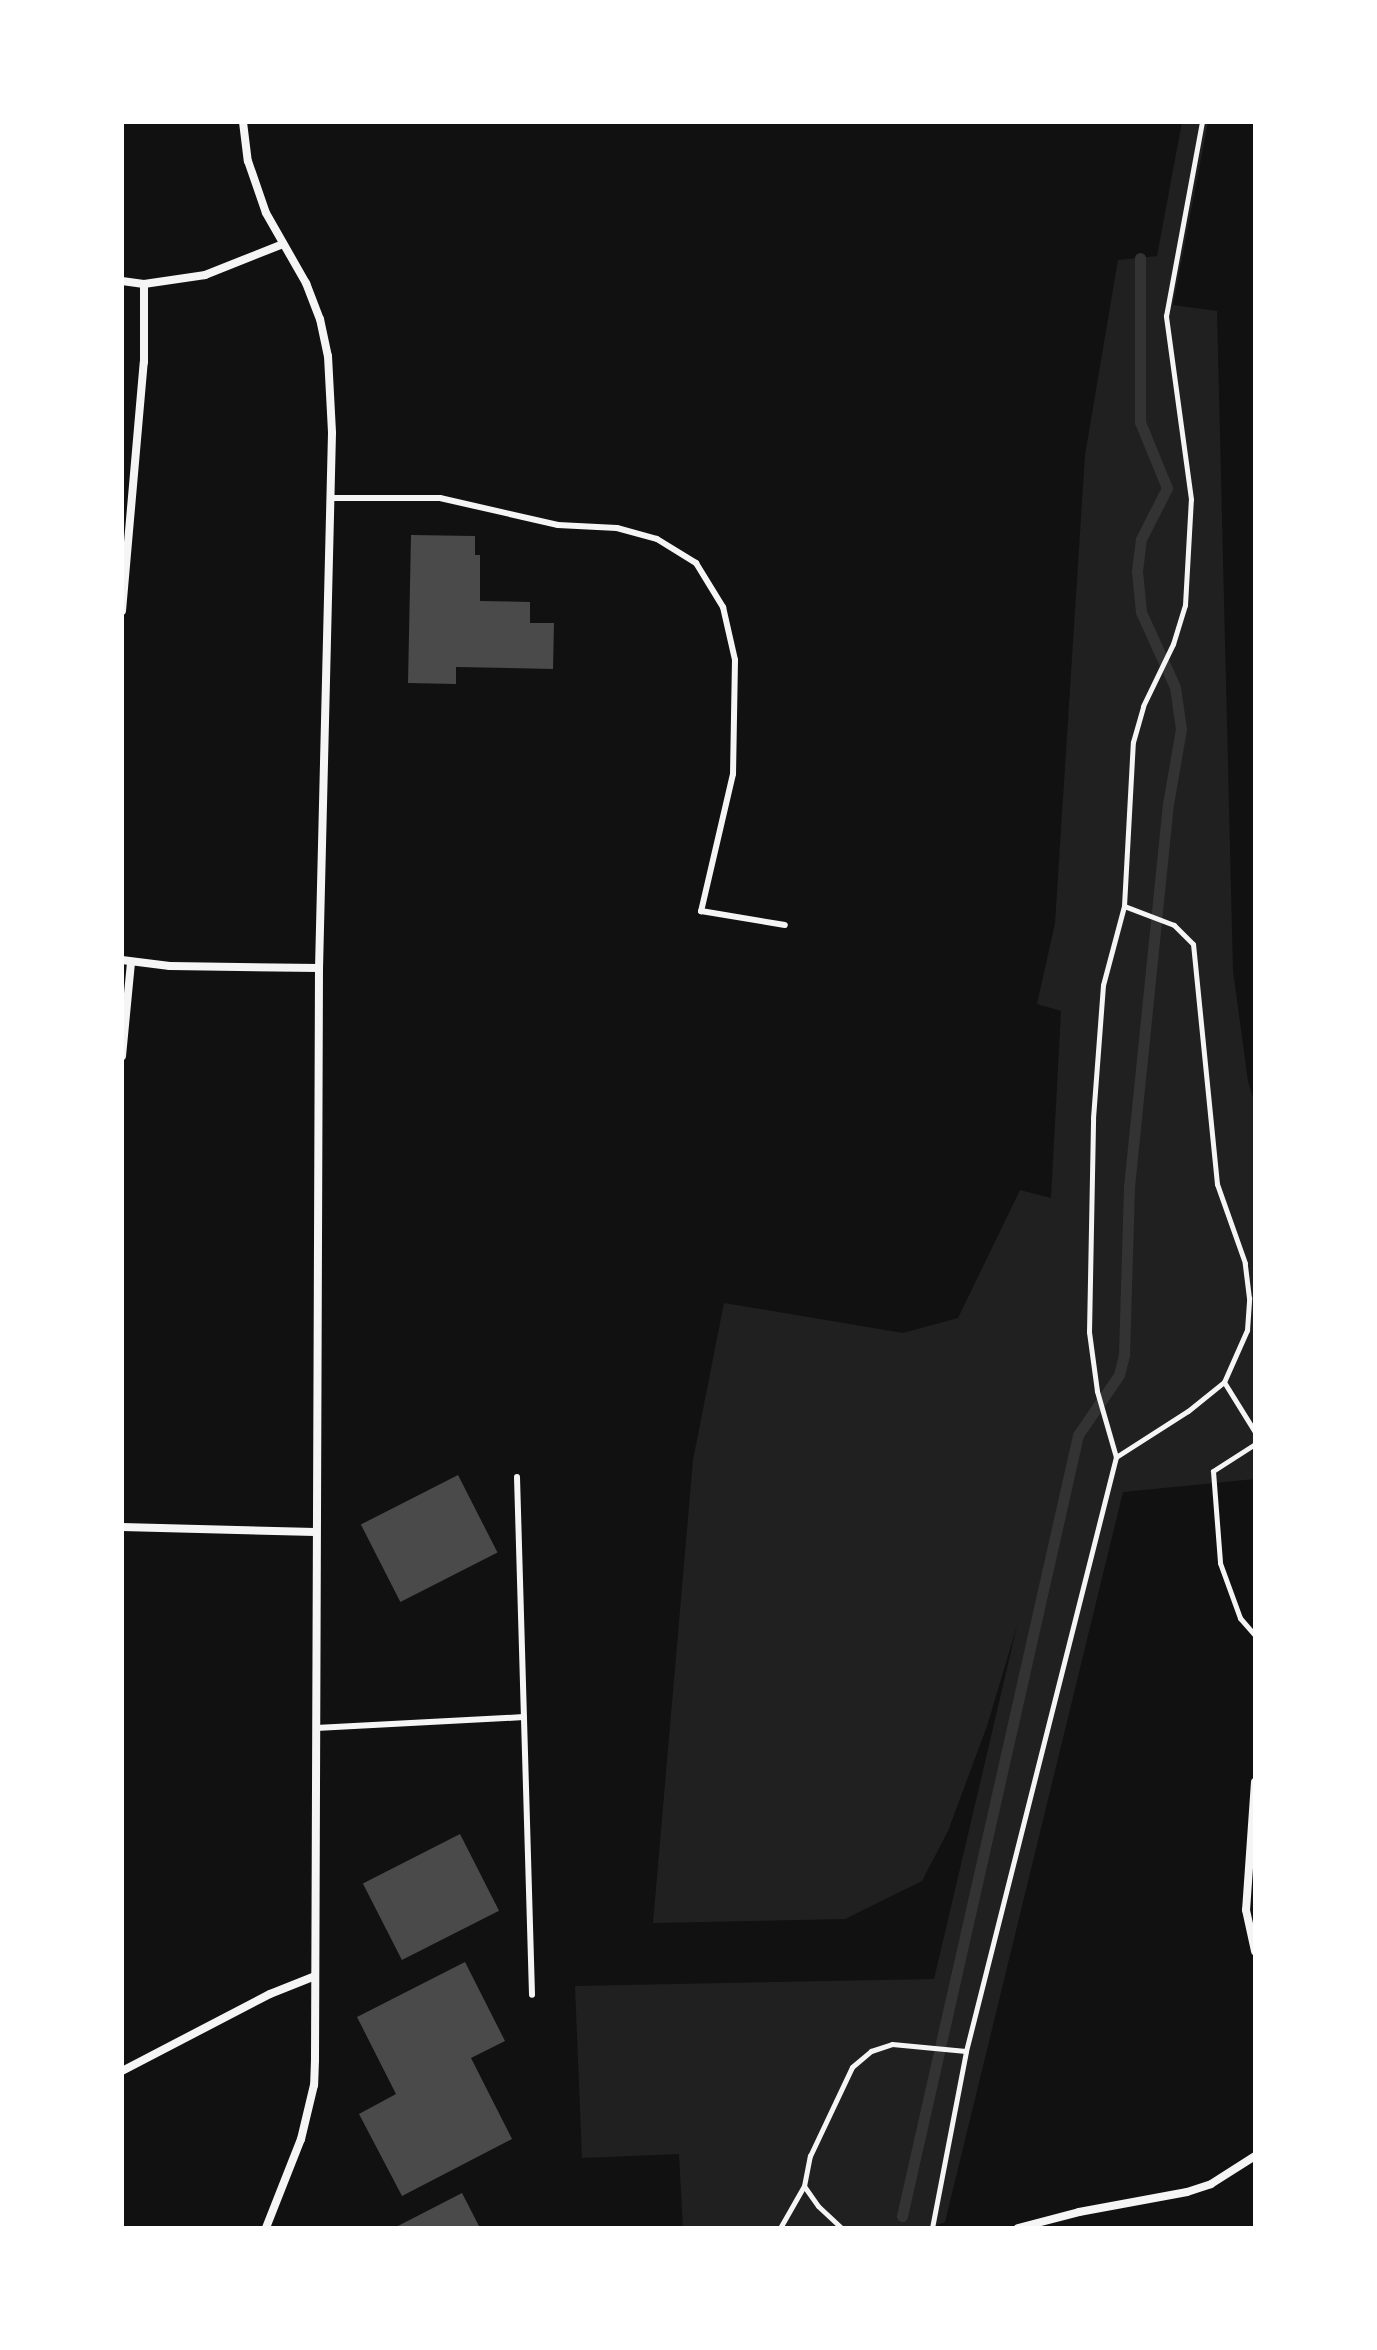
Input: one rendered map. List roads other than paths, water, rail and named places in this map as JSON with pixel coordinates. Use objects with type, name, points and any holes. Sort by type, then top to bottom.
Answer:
[{"type":"street","points":[[243,122],[254,178],[273,229],[310,292],[327,347],[331,387],[319,968],[314,2085],[301,2139],[266,2228]]},
{"type":"street","points":[[122,281],[144,284],[205,275],[283,244]]},
{"type":"street","points":[[122,611],[144,362],[144,284]]},
{"type":"street","points":[[122,1056],[127,961],[230,968],[319,968]]},
{"type":"street","points":[[122,1527],[315,1532]]},
{"type":"street","points":[[1255,1782],[1246,1910],[1255,1951]]},
{"type":"street","points":[[122,2071],[270,1994],[315,1976]]},
{"type":"street","points":[[1018,2228],[1079,2212],[1187,2192],[1235,2171],[1255,2156]]},
{"type":"lane","points":[[330,498],[440,498],[558,525],[617,528],[657,539],[696,563],[723,607],[735,660],[733,774],[701,911],[785,925]]},
{"type":"lane","points":[[517,1477],[532,1995]]},
{"type":"lane","points":[[314,1729],[524,1717]]},
{"type":"waterway","points":[[902,2216],[1078,1435],[1119,1375],[1124,1355],[1129,1187],[1168,804],[1181,729],[1175,687],[1141,612],[1137,571],[1141,539],[1167,488],[1140,422],[1140,258]]}]
